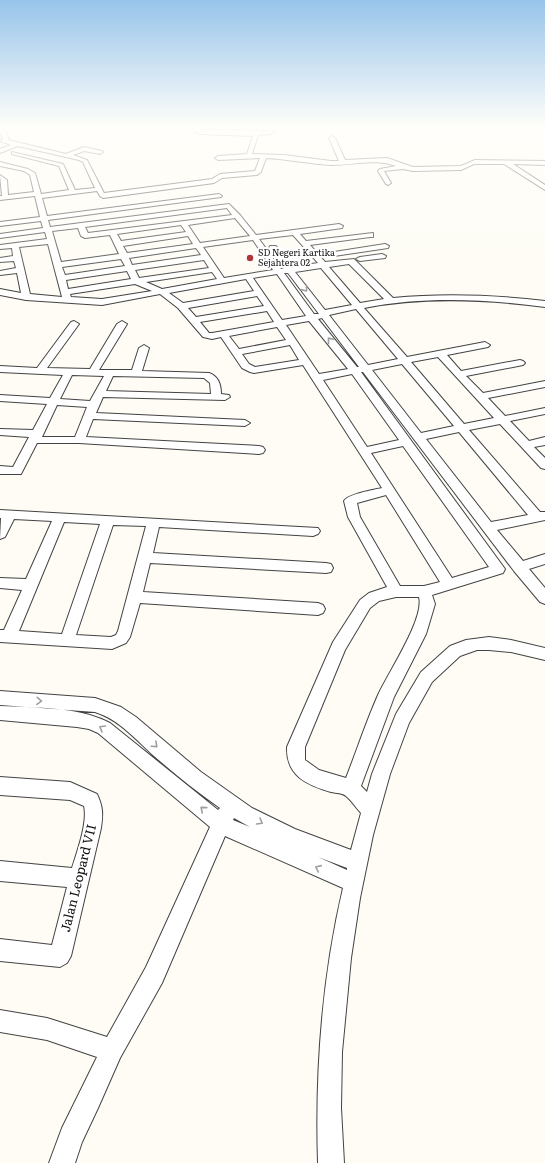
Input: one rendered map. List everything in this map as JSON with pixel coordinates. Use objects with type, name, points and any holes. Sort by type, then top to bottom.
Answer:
[{"type":"street","points":[[4,180],[3,198],[180,185],[215,180]]},
{"type":"street","points":[[34,180],[43,217],[59,265],[66,296]]},
{"type":"street","points":[[68,180],[73,192]]},
{"type":"street","points":[[95,180],[107,207]]},
{"type":"street","points":[[175,180],[180,185]]},
{"type":"street","points":[[533,180],[545,188]]},
{"type":"street","points":[[210,182],[217,194],[238,216],[320,316],[359,369],[406,442],[498,569],[424,592],[396,591],[384,593],[374,597],[365,604],[338,647],[294,755],[296,762],[304,772],[350,788],[371,811]]},
{"type":"street","points":[[99,190],[105,185]]},
{"type":"street","points":[[0,221],[144,206],[217,194]]},
{"type":"street","points":[[0,224],[107,207],[217,194]]},
{"type":"street","points":[[144,206],[158,227]]},
{"type":"street","points":[[0,236],[229,206]]},
{"type":"street","points":[[81,226],[86,239],[113,233],[158,227],[211,223],[238,216]]},
{"type":"street","points":[[183,224],[222,281]]},
{"type":"street","points":[[59,265],[92,257],[124,256],[197,245],[223,239],[254,237],[262,233],[295,232],[339,226]]},
{"type":"street","points":[[295,232],[461,428],[541,517]]},
{"type":"street","points":[[113,233],[136,281],[163,292],[181,306],[195,320],[206,335],[212,336],[391,301],[475,297],[504,298],[545,304]]},
{"type":"street","points":[[262,233],[284,271],[320,316],[359,369],[418,437],[519,567],[545,598]]},
{"type":"street","points":[[118,244],[190,234]]},
{"type":"street","points":[[305,243],[370,235]]},
{"type":"street","points":[[0,247],[51,241]]},
{"type":"street","points":[[15,245],[26,297]]},
{"type":"street","points":[[0,292],[26,297],[66,296],[107,301],[284,271],[364,249],[386,246]]},
{"type":"street","points":[[364,249],[373,258]]},
{"type":"street","points":[[320,260],[351,261],[382,256]]},
{"type":"street","points":[[62,278],[205,257]]},
{"type":"street","points":[[0,260],[18,258]]},
{"type":"street","points":[[351,261],[391,301]]},
{"type":"street","points":[[66,296],[136,281],[214,269]]},
{"type":"street","points":[[0,273],[20,270]]},
{"type":"street","points":[[248,276],[390,490],[449,584]]},
{"type":"street","points":[[0,287],[23,284]]},
{"type":"street","points":[[181,306],[260,293]]},
{"type":"street","points":[[195,320],[270,308]]},
{"type":"street","points":[[40,371],[74,324]]},
{"type":"street","points":[[93,372],[122,324]]},
{"type":"street","points":[[223,333],[245,366],[254,370],[305,362]]},
{"type":"street","points":[[236,352],[292,342]]},
{"type":"street","points":[[316,378],[486,345]]},
{"type":"street","points":[[136,373],[144,348]]},
{"type":"street","points":[[440,354],[482,396],[545,465]]},
{"type":"street","points":[[459,374],[520,363]]},
{"type":"street","points":[[0,369],[69,372],[197,374],[210,377],[216,383],[220,397],[99,394]]},
{"type":"street","points":[[0,470],[17,471],[69,372]]},
{"type":"street","points":[[79,440],[94,404],[110,373]]},
{"type":"street","points":[[482,396],[545,384]]},
{"type":"street","points":[[0,398],[94,404]]},
{"type":"street","points":[[418,437],[545,411]]},
{"type":"street","points":[[90,416],[245,423]]},
{"type":"street","points":[[0,432],[36,437],[79,440],[259,450]]},
{"type":"street","points":[[527,445],[545,441]]},
{"type":"street","points":[[364,451],[406,442]]},
{"type":"street","points":[[390,490],[355,499],[350,501],[350,505],[354,517],[396,591]]},
{"type":"street","points":[[0,534],[5,514],[313,531]]},
{"type":"street","points":[[60,517],[31,585],[5,637],[117,642],[125,633],[154,522]]},
{"type":"street","points":[[488,527],[541,517]]},
{"type":"street","points":[[67,640],[108,520]]},
{"type":"street","points":[[145,558],[326,568]]},
{"type":"street","points":[[519,567],[545,559]]},
{"type":"street","points":[[0,584],[31,585]]},
{"type":"street","points":[[350,788],[386,696],[418,634],[428,604],[424,592]]},
{"type":"street","points":[[134,598],[318,609]]},
{"type":"street","points":[[331,1163],[329,1124],[330,1052],[336,991],[356,873],[371,811],[387,754],[395,733],[418,688],[430,671],[443,660],[465,647],[495,643],[545,654]]},
{"type":"street","points":[[0,698],[95,705],[108,708],[123,716],[158,748],[231,805],[268,827],[356,873]]},
{"type":"street","points":[[0,714],[77,719],[98,725],[118,739],[221,824],[356,873]]},
{"type":"street","name":"Jalan Leopard VII","points":[[0,786],[70,791],[91,800],[94,810],[92,828],[78,878],[60,956],[0,950]]},
{"type":"street","points":[[62,1163],[71,1137],[90,1100],[112,1050],[154,975],[221,824],[231,805]]},
{"type":"street","points":[[0,871],[78,878]]},
{"type":"street","points":[[0,1020],[46,1029],[112,1050]]},
{"type":"place","name":"SD Negeri Kartika Sejahtera 02","points":[[250,258]]}]
